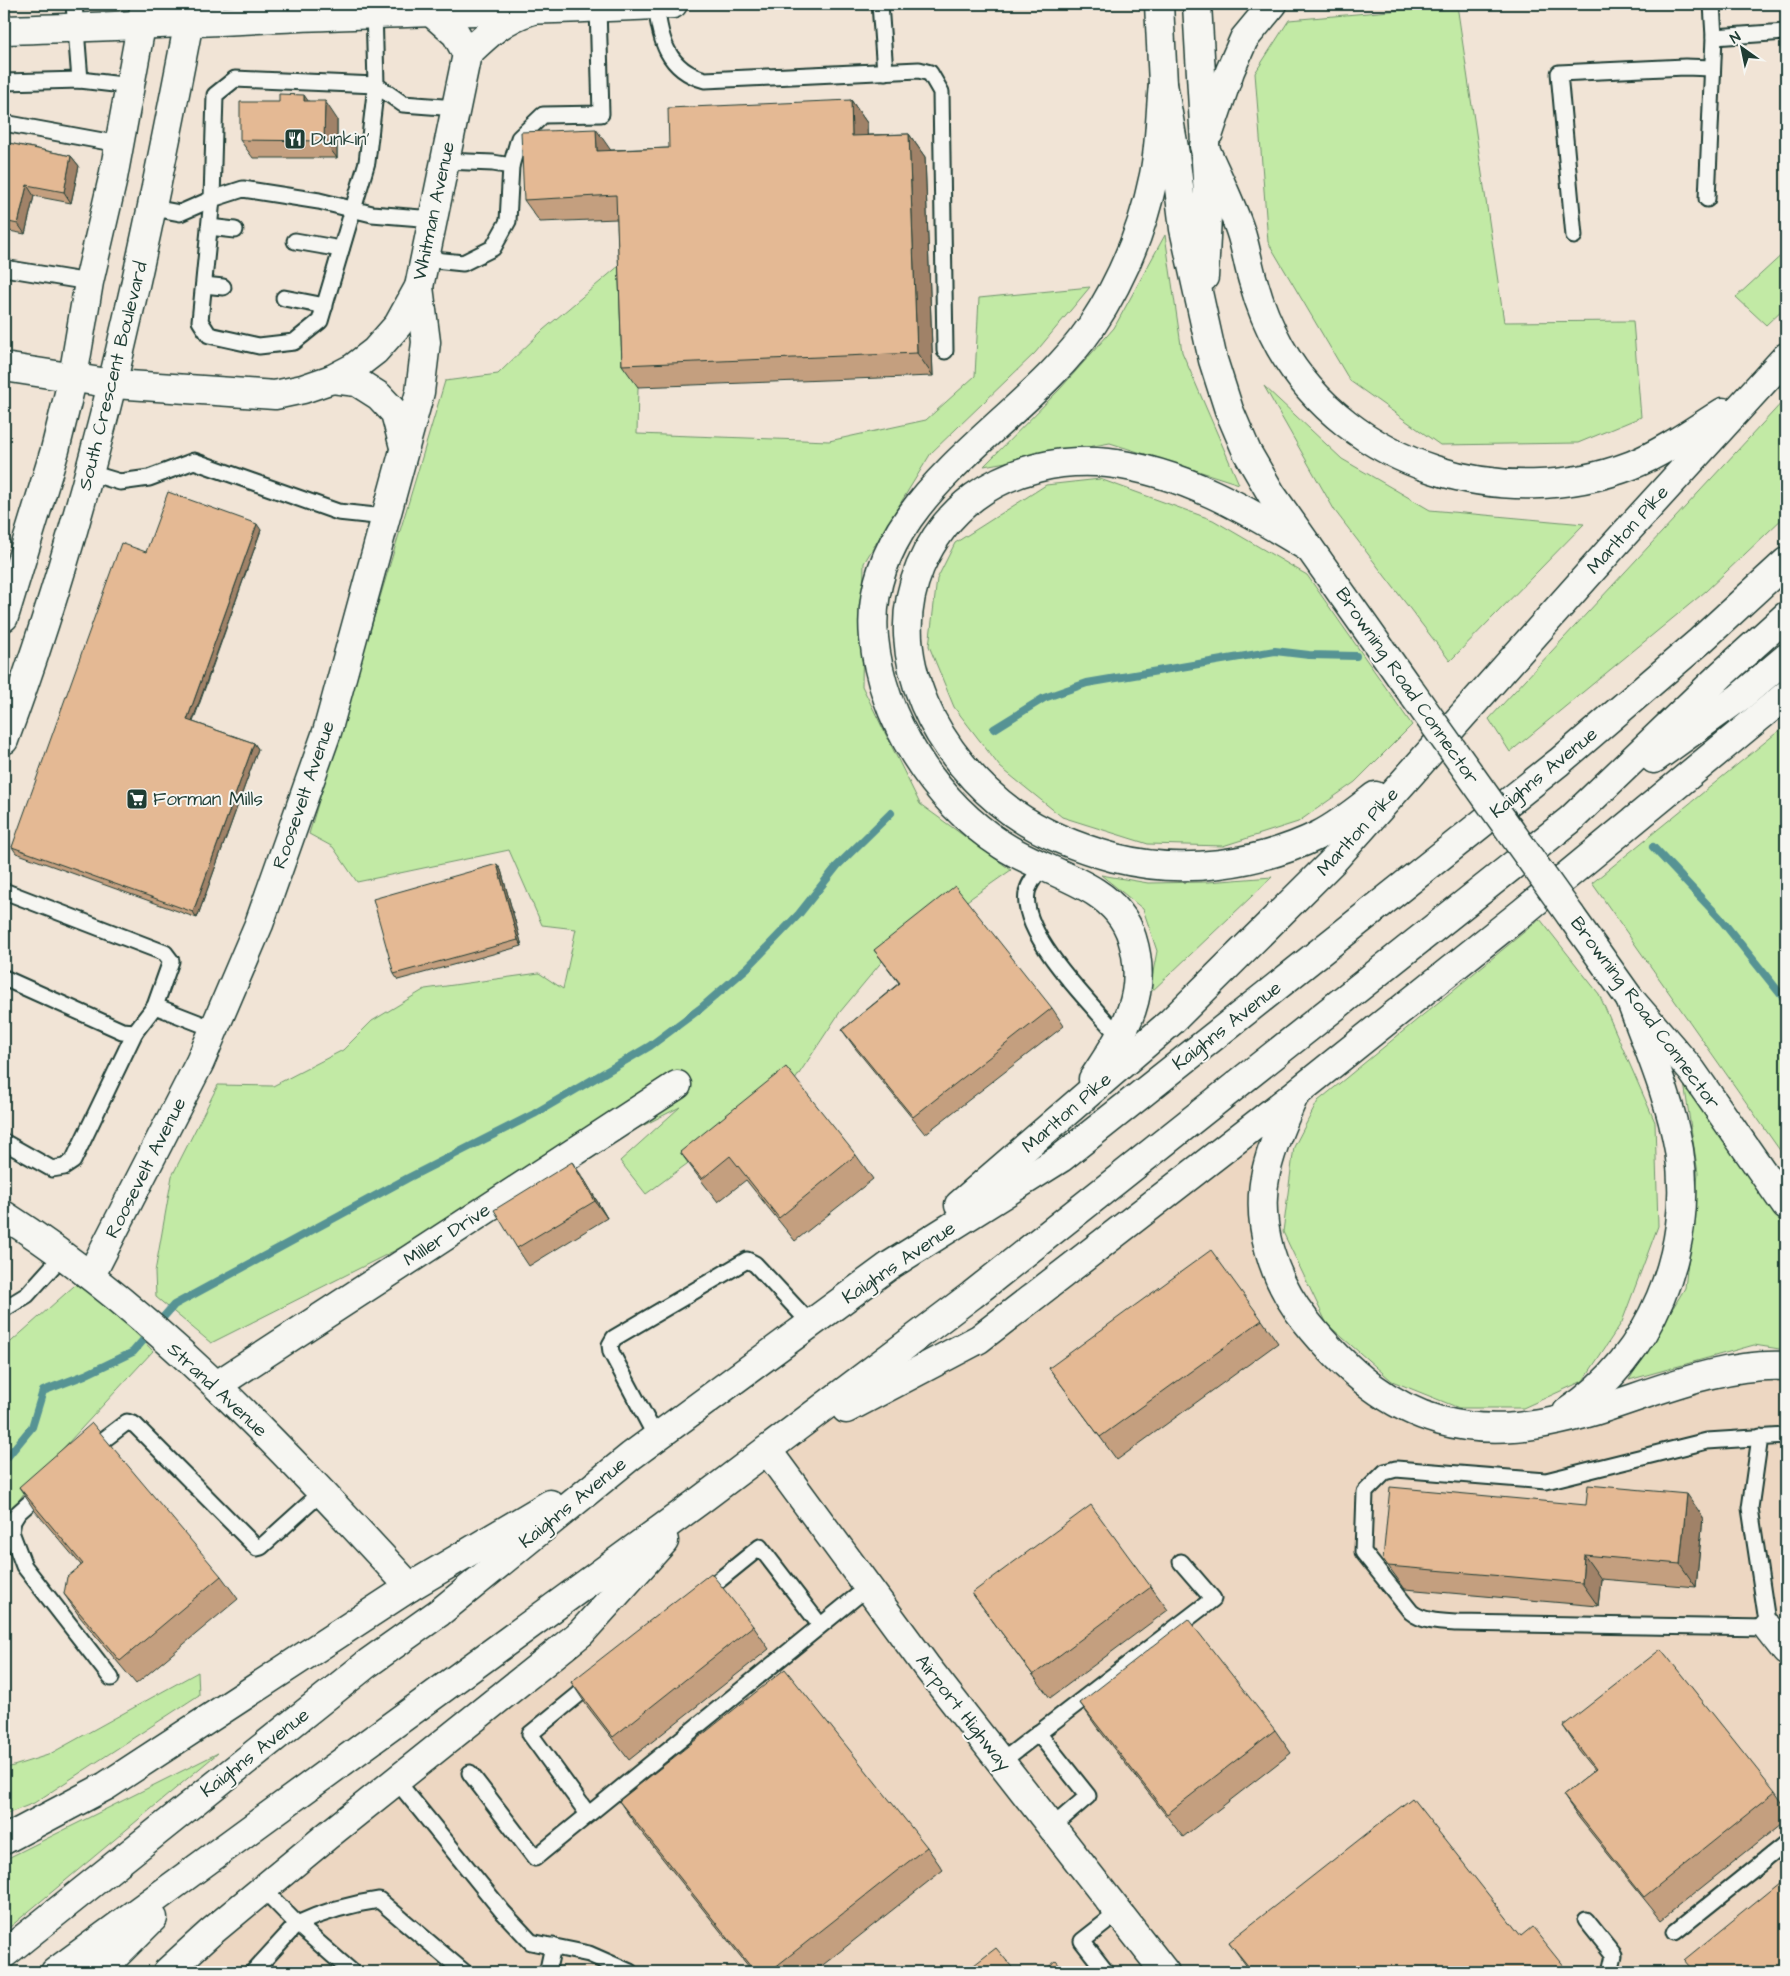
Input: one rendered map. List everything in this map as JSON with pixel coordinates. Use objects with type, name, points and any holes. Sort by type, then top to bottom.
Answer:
[{"type":"main road","points":[[4,30],[75,16],[374,9],[431,12],[530,11],[664,4]]},
{"type":"main road","name":"Browning Road Connector","points":[[1159,4],[1163,84],[1175,154],[1184,229],[1220,385],[1241,439],[1272,495],[1407,686],[1630,999],[1692,1071],[1786,1206]]},
{"type":"main road","name":"Browning Road Connector","points":[[1197,4],[1208,196],[1202,309]]},
{"type":"main road","points":[[1273,4],[1244,39],[1230,71],[1204,146],[1240,230],[1261,307],[1271,329],[1294,369],[1324,403],[1342,418],[1377,444],[1418,466],[1463,478],[1510,485],[1536,485],[1582,479],[1631,465],[1657,454],[1752,394]]},
{"type":"main road","points":[[431,12],[456,34],[468,54],[491,30],[512,16],[530,11]]},
{"type":"main road","name":"South Crescent Boulevard","points":[[4,740],[53,601],[114,384],[153,208],[190,12]]},
{"type":"main road","name":"South Crescent Boulevard","points":[[4,617],[8,590],[55,450],[73,377],[90,282],[120,144],[144,14]]},
{"type":"main road","name":"Whitman Avenue","points":[[4,367],[114,384],[275,395],[332,379],[353,368],[398,325],[419,287],[468,54]]},
{"type":"main road","points":[[1074,1108],[1120,1037],[1134,1004],[1139,983],[1139,967],[1130,931],[1121,915],[1096,893],[1004,846],[984,832],[959,809],[921,763],[896,721],[879,676],[874,633],[875,609],[884,564],[894,541],[910,514],[937,484],[1052,374],[1090,329],[1107,301],[1123,271],[1136,236],[1153,178],[1163,84]]},
{"type":"main road","name":"Roosevelt Avenue","points":[[91,1275],[200,1062],[259,924],[327,732],[420,392],[426,342],[419,287]]},
{"type":"main road","name":"Marlton Pike","points":[[889,1266],[1074,1108],[1225,971],[1333,861],[1786,357]]},
{"type":"main road","points":[[332,379],[357,382],[379,396],[395,413],[404,447]]},
{"type":"main road","points":[[1309,548],[1256,515],[1226,500],[1186,482],[1160,474],[1107,463],[1081,462],[1030,468],[988,487],[968,501],[950,517],[926,554],[917,575],[908,622],[912,668],[918,689],[929,714],[957,758],[1006,807],[1057,838],[1078,847],[1132,862],[1185,866],[1213,865],[1282,850],[1320,834],[1339,823],[1422,761]]},
{"type":"main road","name":"Kaighns Avenue","points":[[4,1954],[368,1663],[440,1612],[656,1437],[889,1266],[1069,1152],[1559,762],[1700,641],[1786,562]]},
{"type":"main road","points":[[1570,820],[1722,674],[1786,616]]},
{"type":"main road","points":[[55,1972],[213,1859],[362,1746],[702,1499],[972,1295],[1570,820],[1740,697],[1786,658]]},
{"type":"main road","points":[[767,1450],[979,1339],[1294,1095],[1515,918],[1786,696]]},
{"type":"main road","points":[[1554,1421],[1582,1403],[1600,1387],[1630,1352],[1657,1306],[1674,1253],[1680,1199],[1679,1152],[1658,1075],[1630,999]]},
{"type":"main road","name":"Miller Drive","points":[[216,1385],[677,1085]]},
{"type":"main road","points":[[1294,1095],[1271,1154],[1266,1173],[1263,1209],[1272,1257],[1287,1293],[1302,1316],[1350,1368],[1370,1385],[1408,1408],[1435,1421],[1454,1425],[1490,1429],[1523,1426],[1554,1421],[1606,1408],[1697,1377],[1752,1368],[1786,1366]]},
{"type":"main road","name":"Strand Avenue","points":[[4,1215],[91,1275],[216,1385],[322,1492],[410,1588]]},
{"type":"main road","name":"Airport Highway","points":[[767,1450],[926,1666],[1165,1972]]},
{"type":"main road","points":[[4,1840],[106,1786],[410,1588],[631,1456]]},
{"type":"main road","points":[[166,1972],[263,1889],[396,1780],[581,1633],[702,1499]]},
{"type":"main road","points":[[1768,1628],[1786,1651]]},
{"type":"main road","points":[[99,1972],[213,1859]]},
{"type":"lane","points":[[664,4],[659,31],[666,49],[676,64],[691,76],[705,80],[919,70],[930,73],[941,92],[945,351]]},
{"type":"lane","points":[[880,4],[885,72]]},
{"type":"lane","points":[[1707,198],[1714,36],[1712,4]]},
{"type":"lane","points":[[425,259],[464,263],[493,248],[508,220],[511,166],[519,138],[544,114],[601,114],[598,7]]},
{"type":"lane","points":[[374,9],[376,85],[367,162],[320,321],[294,342],[259,346],[209,335],[200,321],[212,199],[215,95],[235,79],[376,85],[404,104],[456,108]]},
{"type":"lane","points":[[75,16],[80,80]]},
{"type":"lane","points":[[1714,36],[1786,32]]},
{"type":"lane","points":[[1574,236],[1559,73],[1712,68]]},
{"type":"lane","points":[[4,82],[80,80],[131,86]]},
{"type":"lane","points":[[4,123],[120,144]]},
{"type":"lane","points":[[445,162],[493,163],[511,166]]},
{"type":"lane","points":[[153,208],[180,213],[212,199],[243,189],[319,201],[372,214],[433,218]]},
{"type":"lane","points":[[209,227],[234,230]]},
{"type":"lane","points":[[295,241],[341,249]]},
{"type":"lane","points":[[4,268],[90,282]]},
{"type":"lane","points":[[204,285],[223,287]]},
{"type":"lane","points":[[284,298],[324,306]]},
{"type":"lane","points":[[90,473],[120,482],[149,478],[194,462],[338,512],[386,516]]},
{"type":"lane","points":[[1042,866],[1027,892],[1028,912],[1037,934],[1056,963],[1120,1037]]},
{"type":"lane","points":[[4,891],[165,953],[171,961],[155,1006],[136,1032],[73,1161],[64,1167],[52,1169],[4,1142]]},
{"type":"lane","points":[[4,978],[122,1031],[136,1032]]},
{"type":"lane","points":[[155,1006],[214,1029]]},
{"type":"lane","points":[[4,1308],[27,1295],[63,1254]]},
{"type":"lane","points":[[656,1437],[611,1352],[610,1345],[614,1338],[747,1260],[755,1264],[811,1324]]},
{"type":"lane","points":[[80,1458],[120,1425],[127,1422],[135,1425],[257,1548],[261,1547],[322,1492]]},
{"type":"lane","points":[[1760,1438],[1750,1508],[1768,1628],[1467,1623],[1431,1620],[1416,1617],[1411,1612],[1363,1552],[1364,1492],[1385,1472],[1396,1469],[1438,1474],[1546,1481],[1707,1441],[1786,1436]]},
{"type":"lane","points":[[59,1477],[18,1513],[13,1520],[11,1532],[24,1566],[111,1678]]},
{"type":"lane","points":[[694,1601],[760,1547],[820,1625]]},
{"type":"lane","points":[[1001,1762],[1213,1599],[1181,1562]]},
{"type":"lane","points":[[470,1773],[535,1858],[868,1587]]},
{"type":"lane","points":[[588,1814],[530,1734],[604,1674]]},
{"type":"lane","points":[[1038,1733],[1088,1796],[1052,1827]]},
{"type":"lane","points":[[396,1780],[503,1912],[531,1942],[589,1954],[630,1972]]},
{"type":"lane","points":[[1675,1932],[1786,1842]]},
{"type":"lane","points":[[263,1889],[296,1924],[352,1972]]},
{"type":"lane","points":[[253,1972],[296,1924],[330,1911],[378,1900],[464,1972]]},
{"type":"lane","points":[[1106,1972],[1082,1941],[1119,1912]]},
{"type":"lane","points":[[1586,1920],[1614,1955],[1610,1972]]},
{"type":"lane","points":[[545,1972],[548,1968],[553,1946]]},
{"type":"shaded area","points":[[1294,1095],[1263,1209],[1317,1335],[1454,1425],[1786,1366],[1786,1972],[167,1972],[464,1726],[702,1499],[767,1450],[979,1339]]},
{"type":"green space","points":[[1457,5],[1504,322],[1633,321],[1641,417],[1578,443],[1440,445],[1350,381],[1268,242],[1255,73],[1289,20]]},
{"type":"green space","points":[[1165,235],[1182,352],[1239,484],[1110,443],[984,466],[1060,389],[1114,328]]},
{"type":"green space","points":[[1786,251],[1786,306],[1766,325],[1736,297]]},
{"type":"green space","points":[[633,254],[638,387],[637,434],[829,441],[926,420],[975,376],[979,298],[1090,287],[1035,353],[931,453],[864,563],[862,686],[920,804],[1011,870],[884,959],[840,1012],[789,1089],[646,1194],[620,1161],[680,1107],[211,1343],[156,1297],[155,1272],[172,1176],[218,1085],[273,1086],[343,1050],[372,1021],[425,989],[539,973],[563,989],[576,929],[542,925],[509,850],[357,882],[333,847],[309,834],[445,381],[498,374],[543,330]]},
{"type":"green space","points":[[1264,386],[1342,459],[1430,510],[1584,524],[1450,661],[1335,511]]},
{"type":"green space","points":[[1786,398],[1786,515],[1706,591],[1510,752],[1489,719]]},
{"type":"green space","points":[[1100,479],[1213,520],[1307,575],[1412,725],[1355,782],[1298,822],[1223,846],[1148,844],[1062,817],[1000,767],[954,707],[929,646],[937,579],[955,543],[1046,485]]},
{"type":"green space","points":[[1786,725],[1786,1159],[1592,883]]},
{"type":"green space","points":[[1101,875],[1148,883],[1208,882],[1272,877],[1149,994],[1157,951],[1143,909]]},
{"type":"green space","points":[[1540,919],[1599,994],[1655,1122],[1658,1226],[1622,1322],[1583,1381],[1523,1408],[1459,1408],[1392,1381],[1327,1324],[1283,1232],[1294,1147],[1318,1101]]},
{"type":"green space","points":[[1684,1083],[1786,1230],[1786,1350],[1754,1345],[1629,1380],[1685,1288],[1698,1173]]},
{"type":"green space","points":[[83,1278],[153,1351],[32,1482],[4,1521],[4,1348]]},
{"type":"green space","points":[[198,1672],[199,1695],[34,1803],[4,1815],[4,1769],[48,1755]]},
{"type":"green space","points":[[218,1753],[4,1932],[4,1860]]},
{"type":"building","points":[[279,94],[304,95],[304,101],[325,101],[324,141],[240,140],[240,102],[279,102]]},
{"type":"building","points":[[851,100],[852,136],[909,134],[917,353],[622,365],[616,195],[524,200],[521,132],[596,129],[597,151],[669,148],[668,108]]},
{"type":"building","points":[[4,142],[71,156],[64,192],[27,185],[18,224],[4,221]]},
{"type":"building","points":[[168,492],[257,524],[187,720],[254,743],[193,912],[12,847],[121,543],[146,552]]},
{"type":"building","points":[[497,864],[518,940],[394,974],[373,899]]},
{"type":"building","points":[[955,886],[1052,1008],[913,1117],[842,1030],[900,983],[874,950]]},
{"type":"building","points":[[786,1067],[856,1155],[779,1218],[730,1156],[702,1179],[680,1152]]},
{"type":"building","points":[[572,1162],[595,1201],[517,1248],[494,1210]]},
{"type":"building","points":[[1211,1250],[1262,1320],[1100,1437],[1049,1368]]},
{"type":"building","points":[[92,1423],[221,1576],[120,1661],[64,1594],[67,1577],[83,1564],[19,1487]]},
{"type":"building","points":[[1588,1485],[1687,1494],[1680,1564],[1584,1555],[1582,1583],[1388,1566],[1383,1559],[1390,1487],[1586,1505]]},
{"type":"building","points":[[1091,1505],[1151,1587],[1033,1675],[972,1593]]},
{"type":"building","points":[[711,1573],[753,1626],[613,1737],[571,1682]]},
{"type":"building","points":[[1188,1619],[1275,1730],[1167,1814],[1080,1703]]},
{"type":"building","points":[[1661,1649],[1775,1792],[1644,1897],[1563,1795],[1596,1769],[1563,1726]]},
{"type":"building","points":[[785,1669],[927,1847],[769,1972],[755,1972],[619,1801]]},
{"type":"building","points":[[1412,1798],[1521,1936],[1532,1927],[1568,1972],[1253,1972],[1229,1942]]},
{"type":"building","points":[[1786,1877],[1786,1972],[1694,1972],[1684,1960]]},
{"type":"building","points":[[996,1948],[1016,1972],[965,1972]]},
{"type":"building","points":[[1056,1961],[1065,1972],[1042,1972]]},
{"type":"building","points":[[292,1965],[301,1972],[285,1972]]},
{"type":"waterway","points":[[994,729],[1044,698],[1087,683],[1275,651],[1309,655],[1356,656]]},
{"type":"waterway","points":[[4,1461],[32,1427],[43,1391],[85,1375],[133,1352],[174,1305],[408,1178],[534,1114],[650,1046],[701,1008],[748,967],[799,914],[837,866],[891,813]]},
{"type":"waterway","points":[[1653,847],[1719,917],[1786,1001]]},
{"type":"place","name":"Dunkin'","points":[[295,139]]},
{"type":"place","name":"Forman Mills","points":[[137,799]]}]
